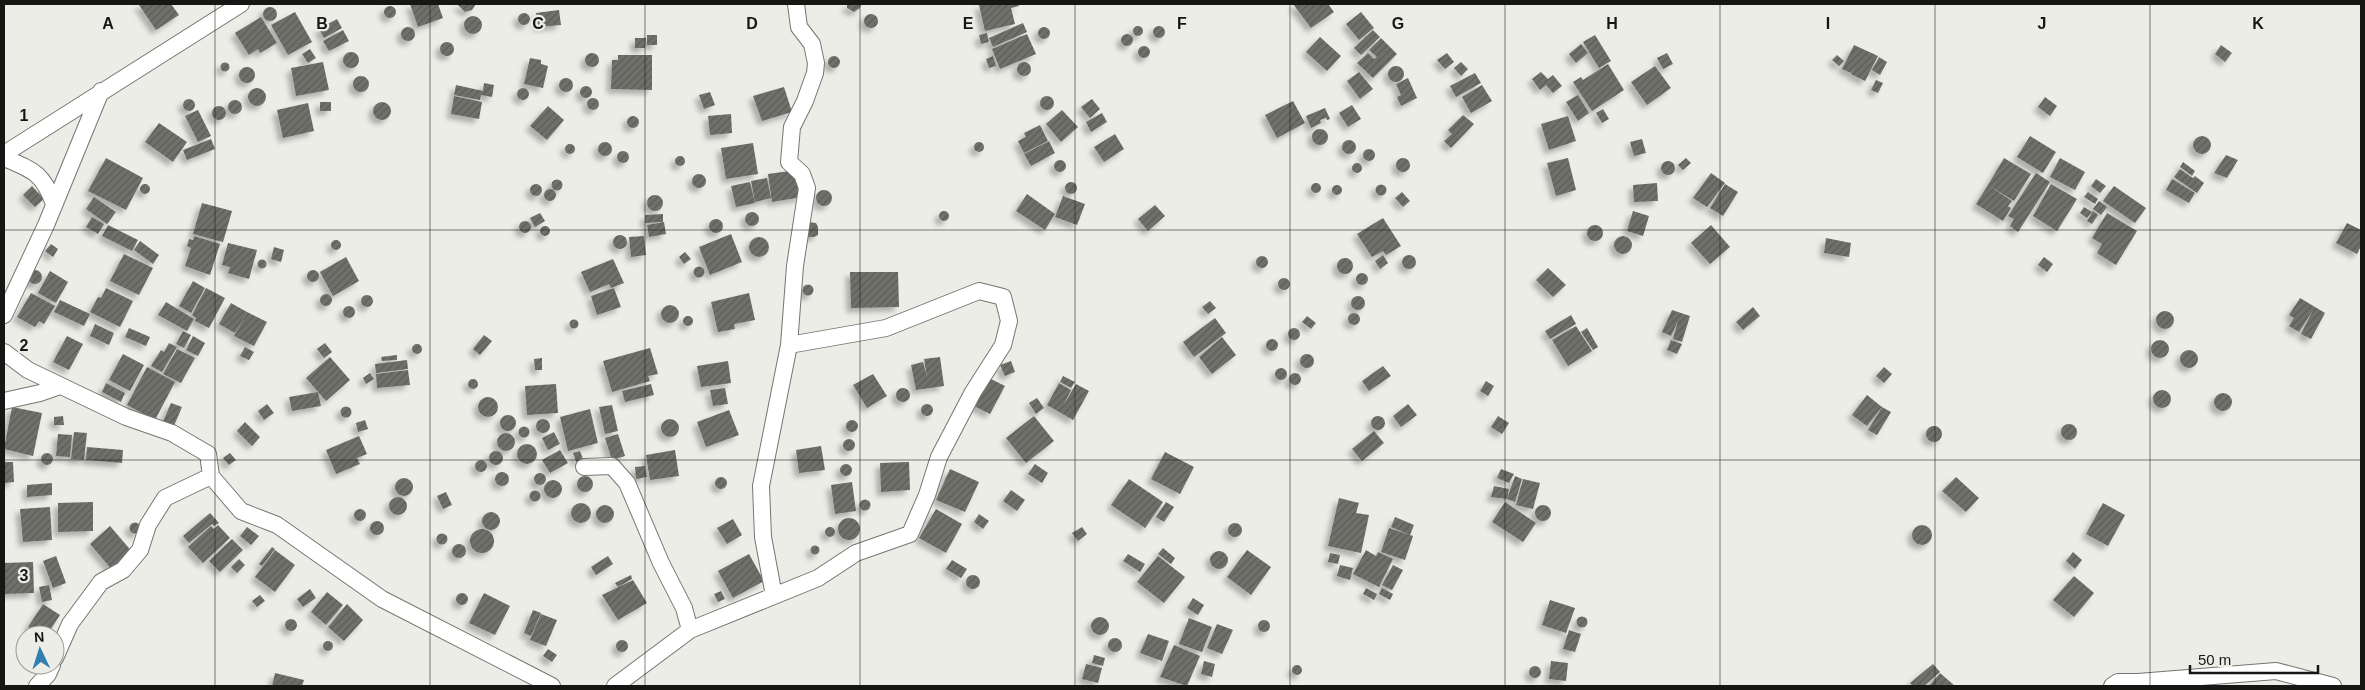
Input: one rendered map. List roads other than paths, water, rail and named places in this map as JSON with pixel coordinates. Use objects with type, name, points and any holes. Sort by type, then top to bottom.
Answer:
[{"type":"street","points":[[54,204],[47,186],[32,170],[4,156],[101,91],[241,4]]},
{"type":"street","points":[[774,596],[763,537],[761,486],[788,345],[796,257],[807,188],[802,174],[789,162],[792,127],[806,101],[815,72],[816,62],[812,44],[800,27],[796,4]]},
{"type":"street","points":[[4,315],[54,204],[101,91]]},
{"type":"street","points":[[615,686],[690,630],[818,578],[856,553],[910,534],[927,495],[939,458],[973,392],[1003,345],[1009,321],[1002,297],[979,291],[886,328],[788,345]]},
{"type":"street","points":[[4,352],[28,370],[126,417],[172,433],[208,454],[211,476],[240,511],[278,525],[382,599],[552,686]]},
{"type":"street","points":[[4,401],[40,393],[60,386]]},
{"type":"street","points":[[584,467],[612,466],[627,483],[661,564],[684,608],[690,630]]},
{"type":"street","points":[[65,635],[70,624],[102,582],[123,570],[140,550],[148,525],[165,498],[211,476]]},
{"type":"street","points":[[2112,686],[2118,682],[2276,671],[2333,686]]},
{"type":"street","points":[[37,686],[47,675]]}]
